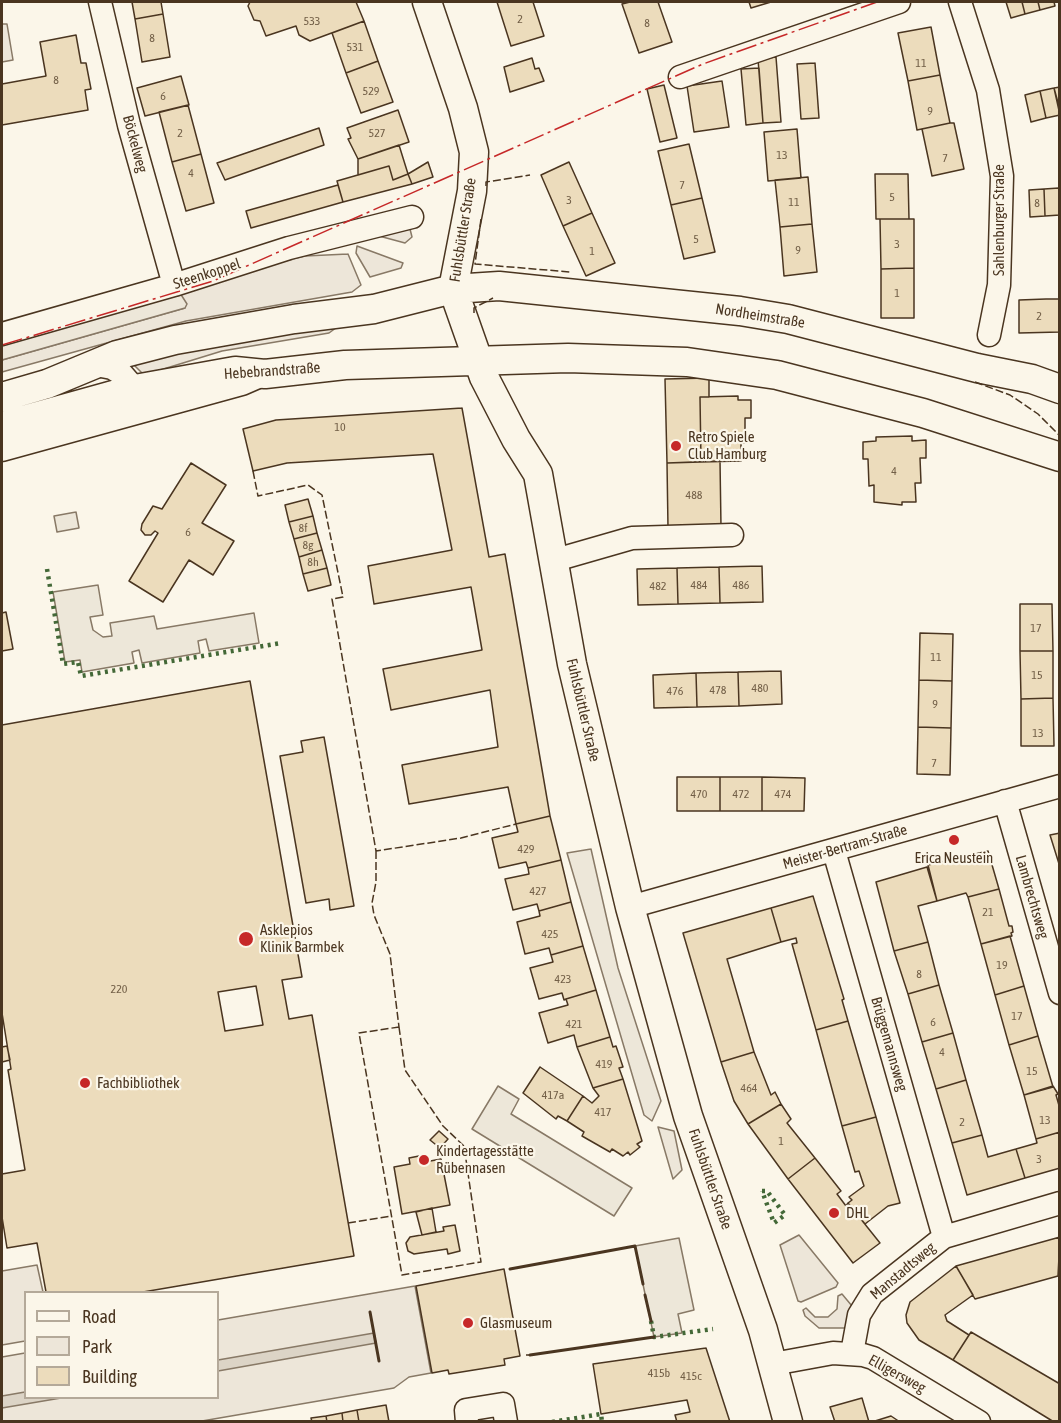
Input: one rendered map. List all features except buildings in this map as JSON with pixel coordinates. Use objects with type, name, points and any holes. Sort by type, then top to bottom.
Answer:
[{"type":"main road","name":"Fuhlsbüttler Straße","points":[[427,2],[463,108],[474,152],[472,190],[453,289],[476,360],[516,439],[538,474],[572,664],[630,907],[688,1116],[773,1364],[788,1422]]},
{"type":"main road","name":"Nordheimstraße","points":[[453,289],[499,286],[740,310],[809,324],[977,368],[1032,379],[1059,389]]},
{"type":"main road","points":[[2,397],[46,384],[91,364],[141,348],[207,333],[374,309],[453,289]]},
{"type":"main road","points":[[476,360],[568,358],[687,362],[777,375],[923,413],[1059,457]]},
{"type":"main road","name":"Hebebrandstraße","points":[[2,426],[135,400],[235,371],[253,379],[345,365],[396,365],[476,360]]},
{"type":"street","name":"Böckelweg","points":[[100,2],[129,125],[174,285]]},
{"type":"street","points":[[680,77],[898,2]]},
{"type":"street","name":"Sahlenburger Straße","points":[[960,2],[988,90],[1002,176],[999,285],[989,335]]},
{"type":"street","name":"Steenkoppel","points":[[2,334],[174,285],[299,245],[412,217]]},
{"type":"street","points":[[91,364],[117,370],[135,400]]},
{"type":"street","name":"Hebebrandstraße","points":[[2,450],[135,400]]},
{"type":"street","points":[[552,561],[632,538],[732,535]]},
{"type":"street","name":"Meister-Bertram-Straße","points":[[630,907],[1059,786]]},
{"type":"street","name":"Lambrechtsweg","points":[[1005,801],[1059,993]]},
{"type":"street","name":"Brüggemannsweg","points":[[834,851],[944,1237]]},
{"type":"street","name":"Manstadtsweg","points":[[852,1353],[859,1315],[872,1294],[944,1237],[1059,1203]]},
{"type":"street","name":"Elligersweg","points":[[773,1364],[833,1353],[852,1353],[873,1358],[979,1422]]},
{"type":"street","points":[[468,1422],[466,1410],[503,1404],[506,1422]]},
{"type":"green space","points":[[2,24],[7,24],[13,60],[2,62]]},
{"type":"green space","points":[[410,229],[412,237],[405,243],[379,236]]},
{"type":"green space","points":[[357,246],[403,263],[401,268],[370,277],[356,253]]},
{"type":"green space","points":[[348,254],[361,285],[352,292],[186,321],[2,372],[2,360],[185,308],[180,293],[248,270],[305,256]]},
{"type":"green space","points":[[340,325],[329,333],[222,351],[144,375],[129,360]]},
{"type":"green space","points":[[658,1127],[674,1131],[682,1170],[673,1179]]},
{"type":"green space","points":[[799,1235],[838,1283],[836,1287],[801,1302],[798,1301],[780,1245]]},
{"type":"green space","points":[[37,1265],[43,1291],[24,1291],[24,1341],[2,1345],[2,1271]]},
{"type":"green space","points":[[415,1286],[431,1373],[409,1377],[394,1388],[202,1421],[2,1422],[2,1357],[24,1353],[24,1399],[219,1399],[219,1320]]},
{"type":"green space","points":[[842,1294],[852,1306],[846,1328],[819,1328],[805,1316],[803,1310],[806,1308],[815,1317],[828,1317],[837,1309],[838,1296]]},
{"type":"shaded area","points":[[180,293],[187,304],[185,308],[2,360],[2,344]]},
{"type":"shaded area","points":[[76,512],[79,528],[57,532],[54,516]]},
{"type":"shaded area","points":[[98,585],[103,615],[90,617],[93,630],[103,637],[112,636],[110,623],[154,616],[157,629],[254,613],[259,643],[209,651],[206,639],[198,641],[200,653],[142,663],[139,650],[132,652],[134,663],[82,672],[80,660],[65,662],[53,592]]},
{"type":"shaded area","points":[[591,849],[618,968],[661,1101],[652,1121],[644,1115],[567,853]]},
{"type":"shaded area","points":[[498,1086],[519,1099],[511,1114],[632,1188],[614,1216],[472,1129]]},
{"type":"shaded area","points":[[679,1238],[694,1310],[678,1314],[682,1333],[654,1337],[635,1246]]},
{"type":"shaded area","points":[[374,1333],[376,1343],[219,1371],[219,1360]]},
{"type":"shaded area","points":[[24,1392],[24,1399],[55,1399],[2,1408],[2,1396]]},
{"type":"hedge","points":[[47,569],[63,664],[78,662],[81,676],[281,643]]},
{"type":"hedge","points":[[762,1191],[767,1191],[785,1215],[774,1223],[762,1191]]},
{"type":"hedge","points":[[651,1321],[654,1337],[713,1329]]},
{"type":"hedge","points":[[552,1422],[601,1414],[602,1422]]},
{"type":"fence","points":[[486,186],[486,182],[530,175]]},
{"type":"fence","points":[[481,219],[475,264],[570,272]]},
{"type":"fence","points":[[474,313],[474,308],[493,298]]},
{"type":"fence","points":[[975,382],[1010,395],[1038,414],[1060,436]]},
{"type":"fence","points":[[253,471],[258,496],[308,485],[322,495],[343,597],[332,599],[376,851],[461,838],[516,824]]},
{"type":"fence","points":[[376,851],[376,882],[372,903],[374,915],[390,954],[399,1027]]},
{"type":"fence","points":[[399,1027],[405,1070],[443,1126],[464,1146],[481,1262],[402,1275],[359,1033],[399,1027]]},
{"type":"fence","points":[[348,1223],[391,1216]]},
{"type":"fence","points":[[370,1312],[379,1361]]},
{"type":"wall","points":[[510,1269],[635,1246],[643,1284]]},
{"type":"wall","points":[[645,1295],[651,1321]]},
{"type":"wall","points":[[370,1312],[379,1361]]},
{"type":"wall","points":[[530,1355],[654,1337]]},
{"type":"power","points":[[2,345],[213,281],[703,64],[877,2]]},
{"type":"place","name":"Retro Spiele Club Hamburg","points":[[676,446]]},
{"type":"place","name":"Erica Neustein","points":[[954,840]]},
{"type":"place","name":"Asklepios Klinik Barmbek","points":[[246,939]]},
{"type":"place","name":"Fachbibliothek","points":[[85,1083]]},
{"type":"place","name":"Kindertagesstätte Rübennasen","points":[[424,1160]]},
{"type":"place","name":"DHL","points":[[834,1213]]},
{"type":"place","name":"Glasmuseum","points":[[468,1323]]}]
